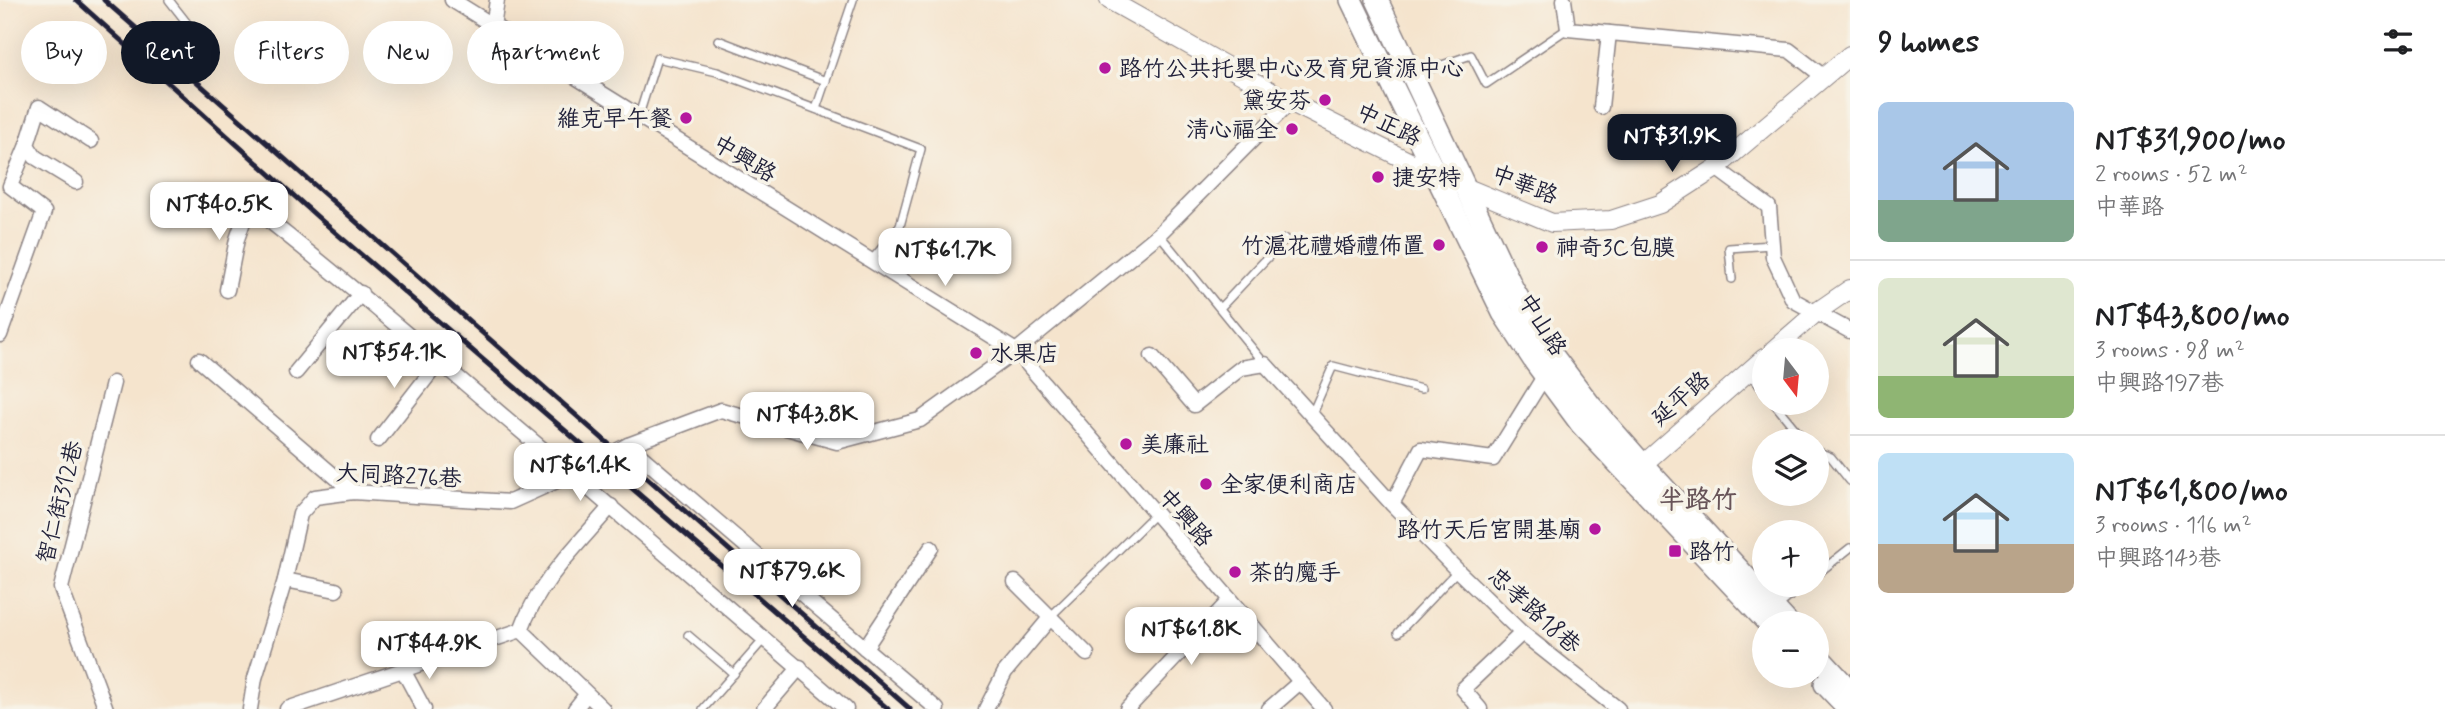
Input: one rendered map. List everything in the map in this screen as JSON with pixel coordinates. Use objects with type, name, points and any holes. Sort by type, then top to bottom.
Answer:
[{"type":"main road","name":"中山路","points":[[1351,0],[1503,313],[1545,375],[1581,424],[1635,470],[1770,611]]},
{"type":"main road","name":"中山路","points":[[1377,0],[1513,289],[1547,348],[1635,470]]},
{"type":"main road","points":[[1829,668],[1850,691]]},
{"type":"main road","points":[[1829,688],[1849,709]]},
{"type":"street","name":"中興路","points":[[452,0],[484,21]]},
{"type":"street","points":[[494,21],[498,0]]},
{"type":"street","name":"中正路","points":[[1110,0],[1290,102],[1436,175],[1464,186]]},
{"type":"street","points":[[1564,0],[1568,29],[1789,50],[1824,77]]},
{"type":"street","points":[[1601,107],[1609,33]]},
{"type":"street","name":"中華路","points":[[1464,186],[1552,223],[1611,220],[1660,204],[1716,168],[1850,55]]},
{"type":"street","name":"中興路","points":[[584,84],[1016,351],[1154,515],[1324,709]]},
{"type":"street","points":[[1016,351],[1160,234],[1290,102]]},
{"type":"street","points":[[0,335],[44,212],[10,186],[39,107],[90,141]]},
{"type":"street","points":[[27,145],[35,157],[76,182]]},
{"type":"street","points":[[1716,168],[1769,207],[1773,257],[1793,300],[1818,311],[1850,331]]},
{"type":"street","points":[[227,290],[237,239],[249,205],[361,293],[438,363],[611,506],[846,709]]},
{"type":"street","points":[[1787,338],[1818,311],[1850,289]]},
{"type":"street","points":[[296,372],[361,293]]},
{"type":"street","name":"大同路276巷","points":[[250,709],[254,678],[285,580],[300,514],[315,497],[329,493],[354,492],[510,502],[628,445],[721,410],[837,442],[920,420],[1016,351]]},
{"type":"street","points":[[1152,356],[1194,405],[1241,368],[1265,364],[1392,504],[1458,571]]},
{"type":"street","points":[[199,360],[354,492]]},
{"type":"street","points":[[378,440],[438,363]]},
{"type":"street","name":"延平路","points":[[1635,470],[1752,368]]},
{"type":"street","points":[[1392,504],[1421,449],[1493,459],[1545,375]]},
{"type":"street","name":"智仁街312巷","points":[[106,709],[61,587],[113,383]]},
{"type":"street","points":[[628,445],[937,709]]},
{"type":"street","points":[[521,630],[527,614],[547,582],[611,506]]},
{"type":"street","points":[[865,648],[931,548]]},
{"type":"street","name":"忠孝路18巷","points":[[1458,571],[1522,633],[1618,709]]},
{"type":"street","points":[[285,580],[336,590]]},
{"type":"street","points":[[1015,582],[1087,654]]},
{"type":"street","points":[[1127,709],[1229,601]]},
{"type":"street","points":[[986,709],[1005,673],[1050,618]]},
{"type":"street","points":[[287,709],[521,630]]},
{"type":"street","points":[[521,630],[603,709]]},
{"type":"street","points":[[1480,709],[1463,689],[1522,633]]},
{"type":"street","points":[[764,709],[800,667]]},
{"type":"street","points":[[403,670],[424,709]]},
{"type":"street","points":[[1269,709],[1300,682]]},
{"type":"street","points":[[575,709],[586,695]]},
{"type":"lane","points":[[169,0],[185,21]]},
{"type":"lane","points":[[816,109],[853,0]]},
{"type":"lane","points":[[1413,75],[1471,55],[1486,84],[1568,29]]},
{"type":"lane","points":[[718,40],[826,80]]},
{"type":"lane","points":[[638,118],[657,58],[717,72],[921,149],[900,226],[871,261]]},
{"type":"lane","points":[[1160,234],[1265,364]]},
{"type":"lane","points":[[1220,309],[1285,239]]},
{"type":"lane","points":[[1732,279],[1729,248],[1772,245]]},
{"type":"lane","points":[[1311,416],[1333,366],[1421,389]]},
{"type":"lane","points":[[1748,372],[1752,377]]},
{"type":"lane","points":[[1784,415],[1795,429]]},
{"type":"lane","points":[[1829,456],[1850,481]]},
{"type":"lane","points":[[1050,618],[1154,515]]},
{"type":"lane","points":[[1829,565],[1850,548]]},
{"type":"lane","name":"忠孝路18巷","points":[[1398,633],[1458,571]]},
{"type":"lane","points":[[1783,611],[1794,597]]},
{"type":"lane","points":[[688,635],[734,674]]},
{"type":"lane","points":[[704,709],[765,638]]},
{"type":"railway","points":[[76,0],[321,220],[888,709]]},
{"type":"railway","points":[[104,0],[910,709]]},
{"type":"place","name":"路竹公共托嬰中心及育兒資源中心","points":[[1105,68]]},
{"type":"place","name":"黛安芬","points":[[1325,100]]},
{"type":"place","name":"維克早午餐","points":[[686,118]]},
{"type":"place","name":"清心福全","points":[[1292,129]]},
{"type":"place","name":"捷安特","points":[[1378,177]]},
{"type":"place","name":"竹滬花禮婚禮佈置","points":[[1439,245]]},
{"type":"place","name":"神奇3C包膜","points":[[1542,247]]},
{"type":"place","name":"水果店","points":[[976,353]]},
{"type":"place","name":"美廉社","points":[[1126,444]]},
{"type":"place","name":"全家便利商店","points":[[1206,484]]},
{"type":"place","name":"路竹天后宮開基廟","points":[[1595,529]]},
{"type":"place","name":"路竹","points":[[1675,551]]},
{"type":"place","name":"茶的魔手","points":[[1235,572]]},
{"type":"district","name":"半路竹","points":[[1698,499]]}]
